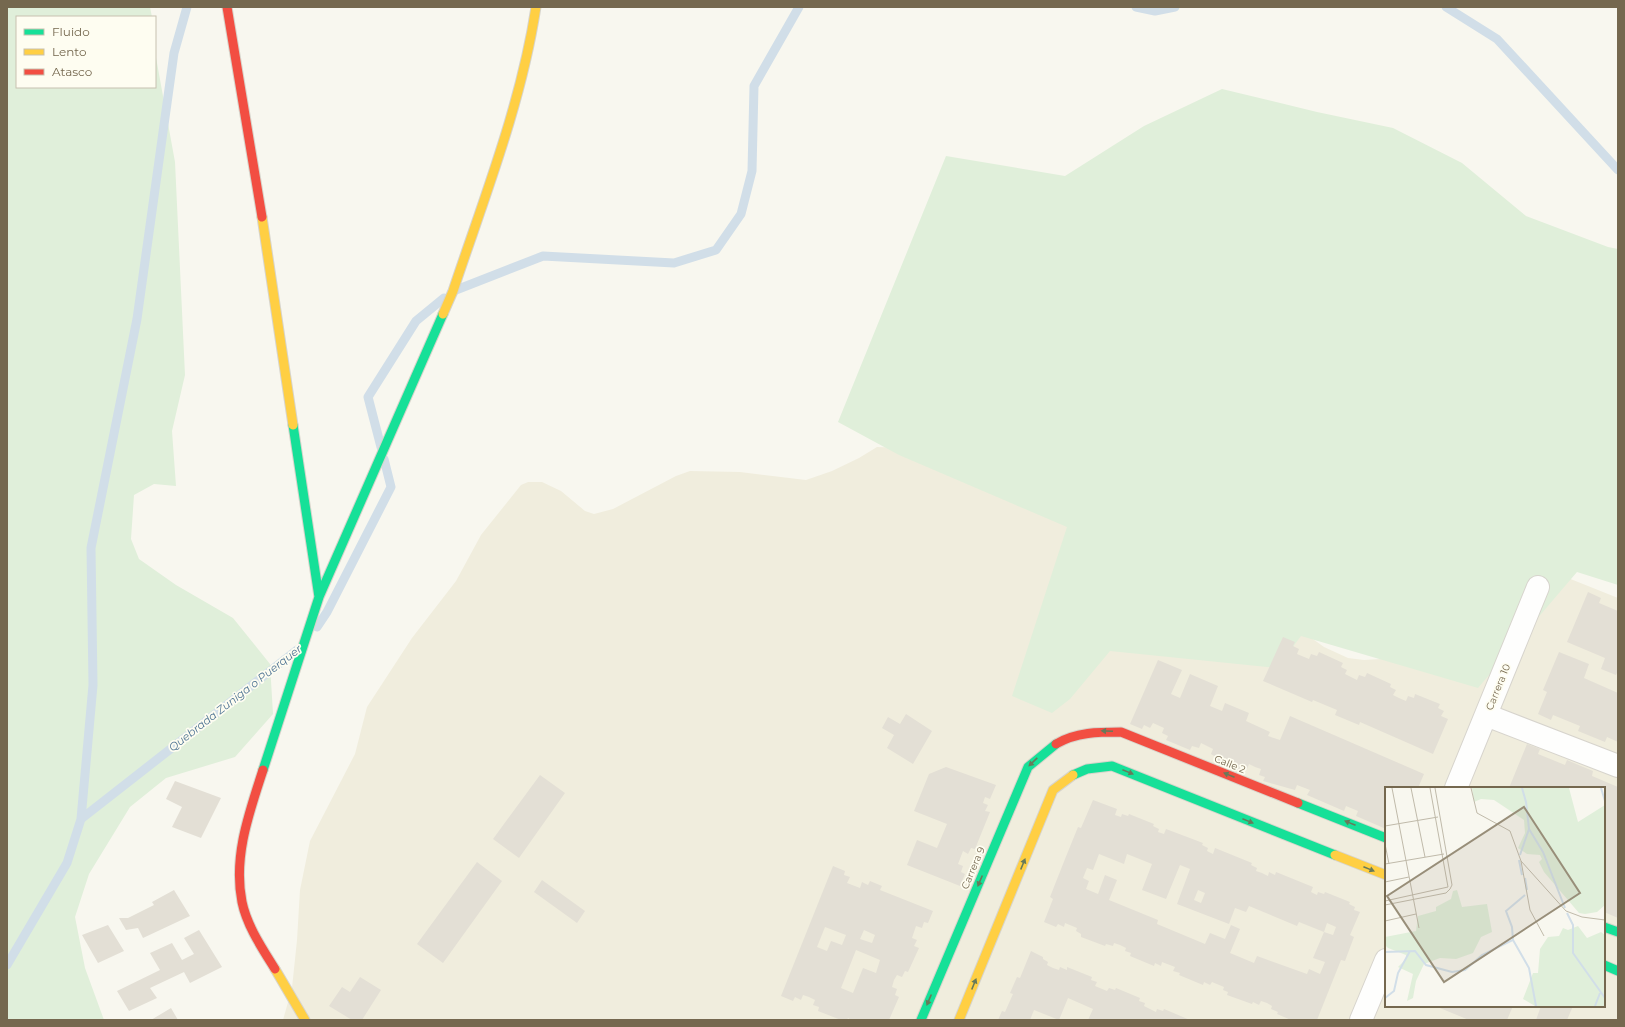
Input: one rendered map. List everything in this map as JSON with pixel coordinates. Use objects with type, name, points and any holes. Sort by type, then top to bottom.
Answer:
[{"type":"street","points":[[227,7],[262,223],[319,597]]},
{"type":"street","points":[[305,1020],[253,932],[242,903],[239,871],[242,841],[250,811],[319,597],[453,291],[506,134],[530,45],[536,7]]},
{"type":"street","name":"Carrera 10","points":[[1456,787],[1538,586]]},
{"type":"street","points":[[1486,715],[1618,766]]},
{"type":"street","name":"Calle 2","points":[[1065,742],[1096,731],[1122,732],[1385,838]]},
{"type":"street","name":"Carrera 9","points":[[921,1020],[1028,767],[1045,750],[1065,742]]},
{"type":"street","points":[[959,1020],[1053,790],[1075,768],[1112,766],[1385,875]]},
{"type":"street","points":[[1605,927],[1618,932]]},
{"type":"street","points":[[1361,1020],[1385,962]]},
{"type":"street","points":[[1605,965],[1618,971]]},
{"type":"shaded area","points":[[877,447],[935,449],[1310,637],[1324,647],[1348,658],[1364,660],[1399,658],[1528,562],[1618,598],[1618,1020],[283,1020],[292,988],[300,890],[310,841],[355,754],[367,707],[412,638],[456,581],[481,535],[521,485],[528,482],[542,482],[561,491],[585,511],[594,514],[613,509],[676,476],[690,471],[740,472],[806,480],[832,471],[859,458]]},
{"type":"green space","points":[[7,7],[150,7],[152,16],[16,16],[16,88],[156,88],[156,58],[175,162],[185,375],[172,431],[176,486],[154,484],[134,495],[131,539],[139,559],[176,585],[233,618],[270,664],[273,714],[235,757],[166,778],[130,807],[89,874],[75,917],[85,968],[104,1020],[7,1020]]},
{"type":"green space","points":[[1222,89],[1317,112],[1393,128],[1462,163],[1526,216],[1608,247],[1618,249],[1618,585],[1577,572],[1478,688],[1301,636],[1277,668],[1110,651],[1070,699],[1052,713],[1012,696],[1067,527],[899,455],[838,422],[946,156],[1065,176],[1144,126]]},
{"type":"building","points":[[1588,592],[1601,598],[1599,603],[1618,611],[1618,671],[1616,675],[1601,669],[1605,658],[1567,642]]},
{"type":"building","points":[[1283,637],[1295,642],[1293,646],[1299,649],[1297,654],[1309,659],[1311,654],[1317,656],[1319,652],[1343,663],[1341,667],[1347,670],[1345,674],[1357,680],[1359,675],[1365,677],[1367,673],[1391,684],[1390,687],[1396,690],[1393,695],[1406,701],[1408,696],[1414,698],[1415,694],[1440,704],[1438,708],[1444,711],[1441,716],[1448,719],[1433,754],[1360,722],[1359,725],[1335,715],[1337,710],[1313,700],[1312,702],[1263,681]]},
{"type":"building","points":[[1559,652],[1589,664],[1584,678],[1618,693],[1618,742],[1607,737],[1605,742],[1578,731],[1580,726],[1553,715],[1551,720],[1538,714],[1547,692],[1543,690]]},
{"type":"building","points":[[1158,660],[1182,670],[1171,694],[1180,698],[1190,674],[1218,686],[1210,706],[1222,711],[1225,703],[1249,713],[1246,721],[1270,732],[1268,736],[1280,740],[1290,716],[1424,774],[1418,787],[1385,787],[1385,829],[1356,816],[1358,811],[1346,806],[1344,811],[1307,795],[1310,790],[1297,785],[1295,790],[1263,781],[1265,777],[1259,775],[1261,769],[1249,764],[1247,769],[1241,767],[1239,771],[1215,761],[1216,757],[1211,754],[1213,749],[1201,743],[1199,748],[1192,746],[1190,750],[1166,740],[1168,736],[1162,733],[1164,728],[1153,723],[1150,728],[1144,725],[1142,729],[1130,724]]},
{"type":"building","points":[[906,714],[932,731],[913,764],[887,748],[894,735],[882,728],[888,717],[900,724]]},
{"type":"building","points":[[1527,744],[1540,749],[1538,754],[1565,765],[1567,760],[1593,771],[1592,776],[1618,787],[1618,918],[1605,912],[1605,787],[1509,787]]},
{"type":"building","points":[[946,767],[996,785],[990,799],[985,797],[983,803],[988,805],[985,811],[990,812],[975,849],[971,848],[968,854],[963,851],[958,864],[963,866],[961,872],[965,874],[960,886],[907,865],[917,840],[937,848],[947,824],[914,811],[929,774]]},
{"type":"building","points":[[540,775],[565,793],[519,858],[493,839]]},
{"type":"building","points":[[175,781],[221,798],[201,838],[172,827],[182,807],[166,799]]},
{"type":"building","points":[[1093,800],[1117,809],[1115,815],[1121,817],[1122,814],[1128,816],[1129,814],[1154,824],[1153,826],[1159,829],[1158,832],[1164,834],[1166,829],[1203,843],[1202,845],[1208,848],[1207,851],[1213,854],[1215,848],[1252,863],[1251,865],[1257,868],[1256,871],[1268,876],[1269,872],[1275,875],[1276,872],[1313,887],[1311,892],[1317,895],[1318,892],[1324,894],[1325,892],[1350,902],[1349,904],[1355,907],[1354,910],[1360,912],[1350,935],[1354,937],[1345,961],[1341,960],[1317,1020],[1291,1020],[1277,1014],[1278,1012],[1271,1009],[1272,1006],[1267,1003],[1261,1001],[1259,1005],[1253,1002],[1252,1004],[1227,995],[1228,992],[1223,990],[1224,987],[1212,982],[1210,985],[1204,982],[1203,985],[1179,975],[1180,973],[1173,971],[1175,967],[1162,962],[1161,966],[1155,963],[1154,966],[1130,956],[1131,953],[1125,951],[1126,948],[1120,945],[1114,943],[1113,946],[1106,944],[1105,946],[1081,937],[1081,934],[1076,931],[1077,928],[1065,923],[1064,927],[1058,924],[1056,927],[1044,922],[1053,899],[1050,897],[1078,827],[1081,828]],"holes":[[[1099,854],[1124,864],[1127,854],[1152,864],[1142,890],[1166,899],[1180,865],[1190,869],[1177,904],[1229,924],[1235,908],[1246,912],[1249,906],[1297,926],[1299,922],[1324,932],[1313,958],[1325,962],[1320,974],[1309,969],[1307,974],[1257,956],[1254,963],[1230,953],[1240,929],[1231,925],[1225,939],[1210,933],[1205,944],[1157,924],[1158,920],[1109,900],[1117,880],[1105,875],[1098,894],[1086,889],[1089,881],[1083,878],[1087,868],[1093,870]],[[1198,890],[1205,893],[1201,903],[1194,900]],[[1327,923],[1336,927],[1333,935],[1324,932]]]},
{"type":"building","points":[[477,862],[502,881],[443,963],[417,944]]},
{"type":"building","points":[[833,866],[845,871],[844,875],[850,877],[847,883],[860,888],[862,882],[868,885],[870,881],[882,886],[880,890],[933,911],[928,923],[924,922],[922,928],[916,926],[912,938],[917,940],[914,946],[919,948],[908,972],[905,971],[902,977],[897,975],[894,980],[892,987],[897,989],[895,995],[899,997],[889,1020],[851,1020],[848,1018],[847,1020],[841,1020],[818,1011],[819,1007],[813,1005],[815,1000],[809,997],[803,995],[801,1000],[795,997],[793,1001],[781,996]],"holes":[[[825,927],[846,935],[842,945],[831,941],[827,951],[817,947]],[[864,930],[875,935],[872,943],[860,939]],[[856,950],[880,960],[876,973],[863,968],[853,993],[841,988]]]},
{"type":"building","points":[[542,880],[585,911],[577,923],[534,892]]},
{"type":"building","points":[[174,890],[190,916],[143,938],[138,928],[126,930],[119,918],[128,918],[154,905],[152,902]]},
{"type":"building","points":[[108,925],[124,951],[98,963],[82,935]]},
{"type":"building","points":[[199,930],[222,967],[190,983],[184,972],[150,988],[157,998],[129,1011],[117,991],[160,970],[150,953],[172,943],[182,960],[194,954],[184,938]]},
{"type":"building","points":[[1031,951],[1043,957],[1043,959],[1048,962],[1047,965],[1053,968],[1059,970],[1060,967],[1067,970],[1067,967],[1092,977],[1091,980],[1097,982],[1095,986],[1107,991],[1109,988],[1115,990],[1116,988],[1140,998],[1139,1001],[1145,1003],[1144,1006],[1156,1012],[1157,1009],[1163,1011],[1164,1009],[1190,1020],[1088,1020],[1093,1009],[1068,998],[1059,1020],[1034,1010],[1030,1020],[998,1020],[1002,1011],[1005,1012],[1013,994],[1010,993],[1017,977],[1020,978]]},
{"type":"building","points":[[360,977],[381,990],[362,1020],[352,1020],[329,1006],[342,987],[350,992]]},
{"type":"building","points":[[1437,1007],[1513,1007],[1507,1020],[1469,1020]]},
{"type":"building","points":[[1541,1007],[1573,1007],[1567,1020],[1536,1020]]},
{"type":"building","points":[[171,1008],[178,1020],[151,1020]]},
{"type":"waterway","points":[[81,819],[93,685],[91,548],[137,319],[174,53],[187,7]]},
{"type":"waterway","name":"Quebrada Zuniga o Puerquer","points":[[456,290],[543,256],[674,263],[716,250],[741,214],[752,171],[754,86],[799,7]]},
{"type":"waterway","name":"Quebrada Zuniga o Puerquer","points":[[1136,7],[1155,11],[1175,7]]},
{"type":"waterway","name":"Quebrada Zuniga o Puerquer","points":[[1446,7],[1497,39],[1618,170]]},
{"type":"waterway","name":"Quebrada Zuniga o Puerquer","points":[[381,447],[368,397],[416,321],[444,298]]},
{"type":"waterway","name":"Quebrada Zuniga o Puerquer","points":[[317,627],[327,612],[391,487],[384,459]]},
{"type":"waterway","name":"Quebrada Zuniga o Puerquer","points":[[7,965],[67,863],[81,819],[297,650]]},
{"type":"traffic: fast","points":[[319,597],[443,314]]},
{"type":"traffic: fast","points":[[263,770],[319,597],[293,425]]},
{"type":"traffic: fast","points":[[921,1020],[1028,767],[1056,744]]},
{"type":"traffic: fast","points":[[1073,775],[1087,769],[1112,766],[1335,855]]},
{"type":"traffic: fast","points":[[1298,803],[1385,838]]},
{"type":"traffic: fast","points":[[1605,927],[1618,932]]},
{"type":"traffic: fast","points":[[1605,965],[1618,971]]},
{"type":"traffic: slow","points":[[443,314],[453,291],[489,186],[511,115],[521,80],[536,7]]},
{"type":"traffic: slow","points":[[262,217],[293,425]]},
{"type":"traffic: slow","points":[[959,1020],[1053,790],[1073,775]]},
{"type":"traffic: slow","points":[[1335,855],[1385,875]]},
{"type":"traffic: slow","points":[[275,969],[305,1020]]},
{"type":"traffic: jam","points":[[227,7],[262,217]]},
{"type":"traffic: jam","points":[[1056,744],[1080,735],[1121,732],[1298,803]]},
{"type":"traffic: jam","points":[[263,770],[244,835],[241,852],[240,885],[242,902],[247,920],[275,969]]}]
